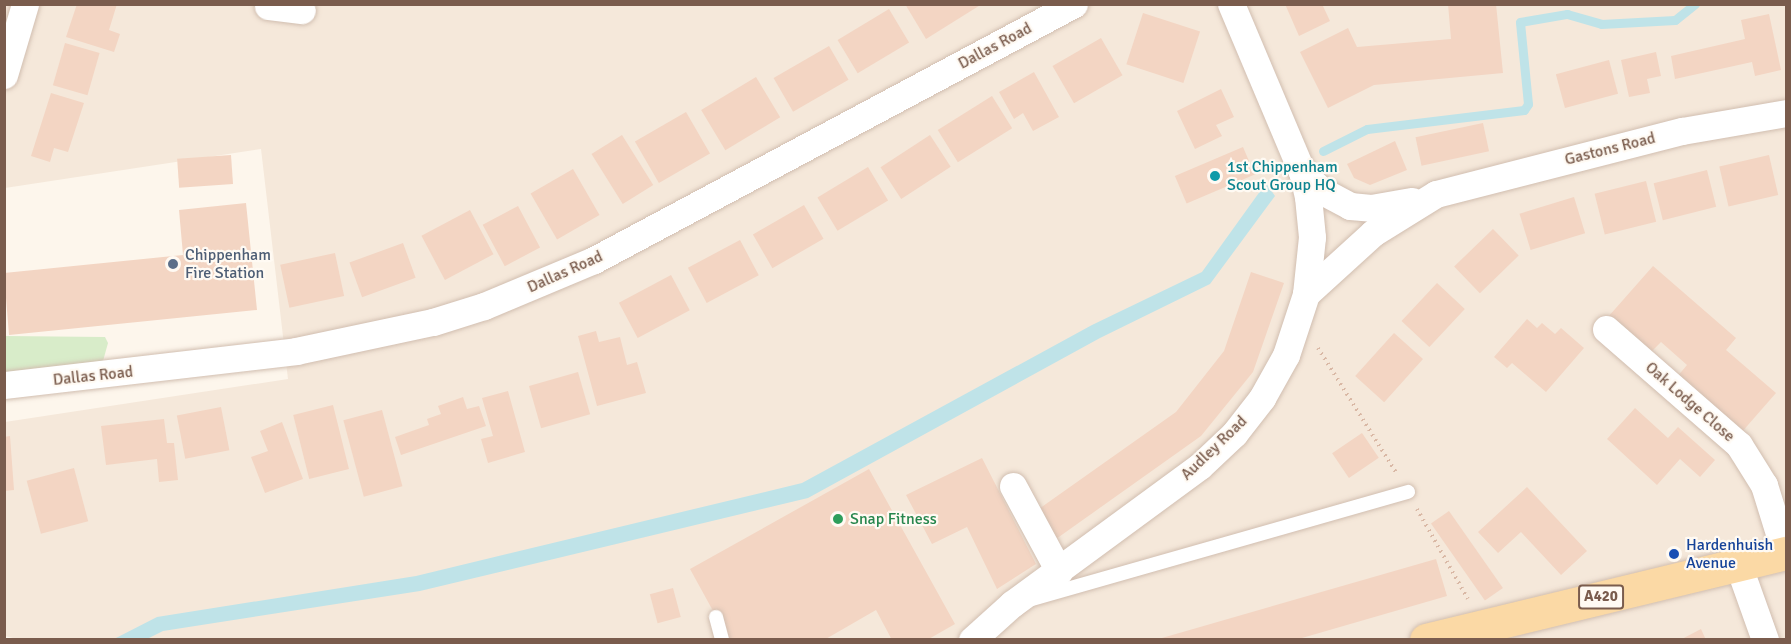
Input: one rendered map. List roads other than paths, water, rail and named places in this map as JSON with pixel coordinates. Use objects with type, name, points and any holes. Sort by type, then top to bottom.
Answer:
[{"type":"main road","name":"A420","points":[[1426,639],[1468,632],[1786,553]]},
{"type":"street","points":[[4,75],[26,4]]},
{"type":"street","name":"Dallas Road","points":[[4,385],[296,351],[433,322],[484,306],[594,260],[1074,4]]},
{"type":"street","name":"Audley Road","points":[[972,639],[1012,604],[1164,494],[1234,434],[1263,398],[1303,307],[1312,237],[1302,172],[1231,4]]},
{"type":"street","points":[[264,5],[302,10]]},
{"type":"street","name":"Gastons Road","points":[[1302,172],[1331,197],[1360,208],[1402,204],[1682,131],[1786,113]]},
{"type":"street","name":"Gastons Road","points":[[1303,307],[1373,233],[1436,194]]},
{"type":"street","name":"Oak Lodge Close","points":[[1606,329],[1739,445],[1764,485],[1786,553]]},
{"type":"street","points":[[1013,486],[1059,571]]},
{"type":"street","points":[[1738,564],[1765,639]]},
{"type":"lane","points":[[1012,604],[1408,492]]},
{"type":"lane","points":[[716,617],[722,639]]},
{"type":"water","points":[[1266,183],[1275,196],[1210,284],[1100,338],[808,498],[420,591],[163,631],[147,639],[114,639],[157,617],[416,576],[802,483],[1092,325],[1202,272]]},
{"type":"waterway","points":[[1323,151],[1367,129],[1524,110],[1528,104],[1520,22],[1567,14],[1601,24],[1675,20],[1695,4]]},
{"type":"place","name":"1st Chippenham Scout Group HQ","points":[[1215,176]]},
{"type":"place","name":"Chippenham Fire Station","points":[[173,264]]},
{"type":"place","name":"Snap Fitness","points":[[838,519]]},
{"type":"place","name":"Hardenhuish Avenue","points":[[1674,554]]}]
